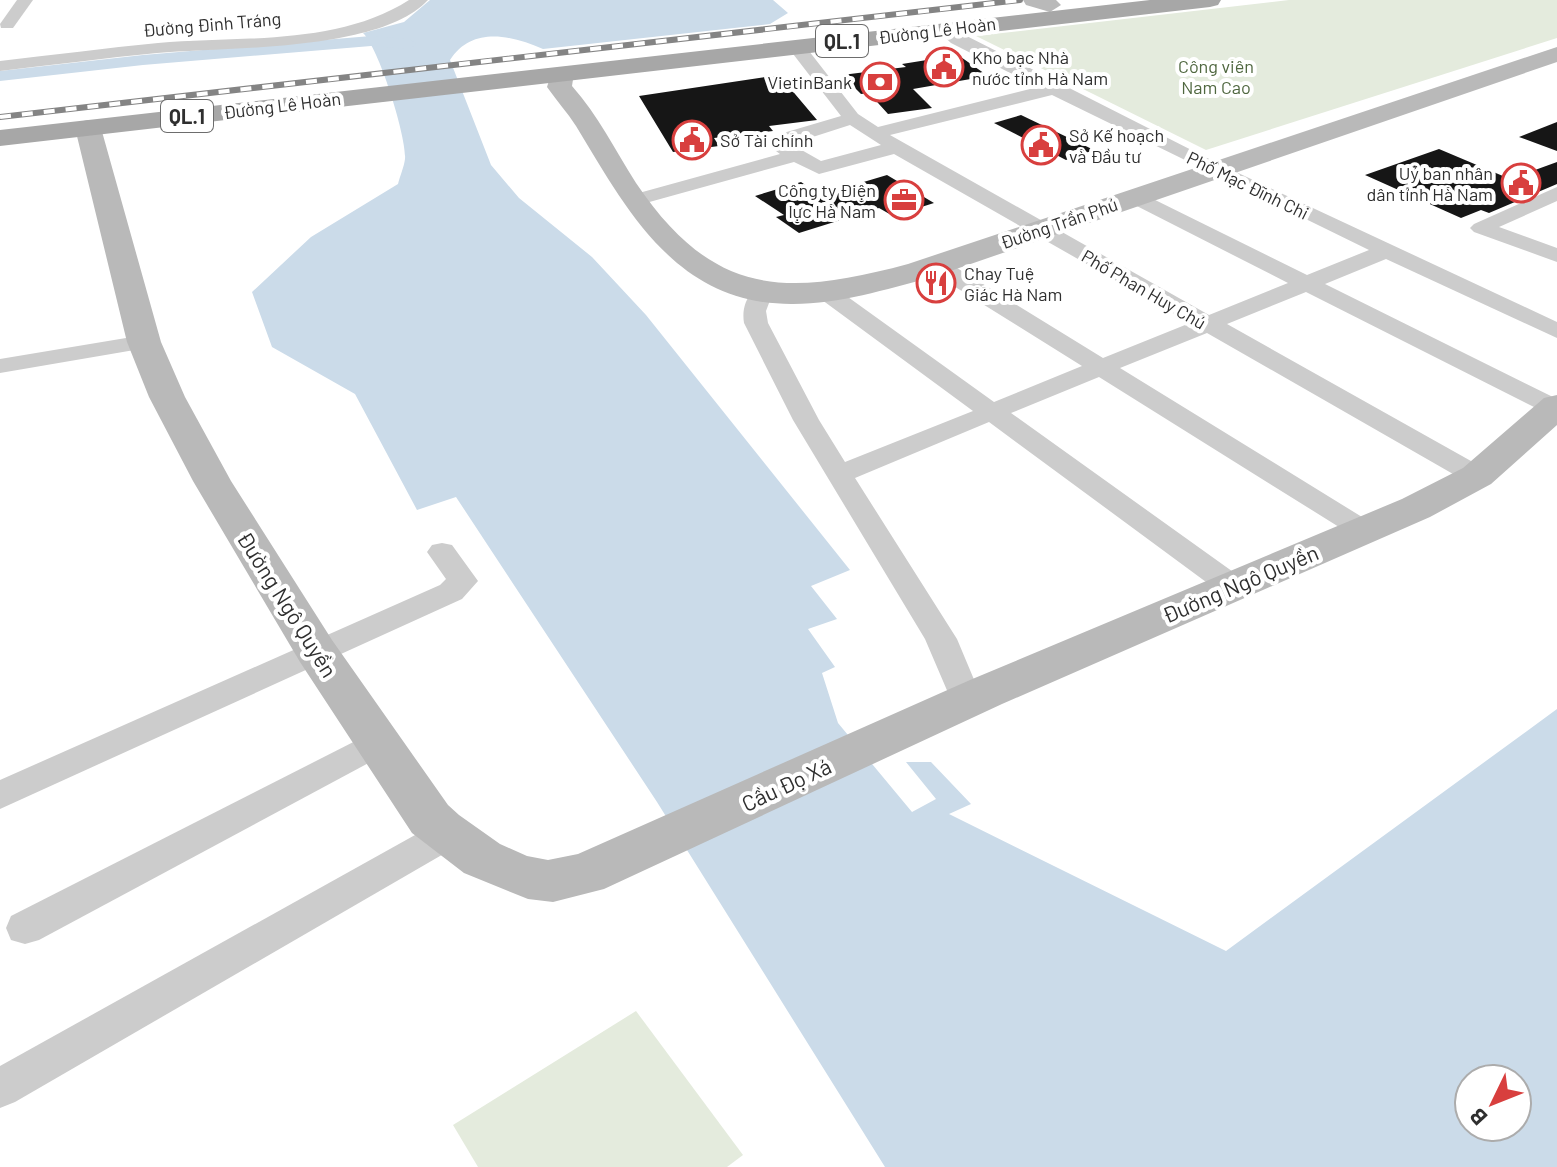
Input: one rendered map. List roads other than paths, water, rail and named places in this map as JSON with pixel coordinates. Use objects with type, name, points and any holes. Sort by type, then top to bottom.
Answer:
[{"type":"main road","name":"Đường Lê Hoàn","points":[[0,123],[373,88],[1097,0]]},
{"type":"main road","name":"Đường Lê Hoàn","points":[[559,67],[945,30],[1050,7],[1210,0]]},
{"type":"main road","name":"Đường Lê Hoàn","points":[[0,138],[373,88]]},
{"type":"street","points":[[7,25],[25,0]]},
{"type":"street","name":"Đường Đinh Tráng","points":[[0,66],[328,34],[397,16],[420,0]]},
{"type":"street","name":"Phố Mạc Đĩnh Chi","points":[[945,30],[957,40],[1214,169],[1557,331]]},
{"type":"street","points":[[85,56],[86,36]]},
{"type":"street","name":"Phố Phan Huy Chú","points":[[796,46],[852,118],[896,147],[1477,476]]},
{"type":"street","name":"Đường Trần Phú","points":[[559,67],[559,87],[576,105],[635,200],[672,244],[704,272],[734,288],[761,295],[826,292],[879,282],[936,265],[1555,56]]},
{"type":"street","points":[[875,133],[1053,89]]},
{"type":"street","points":[[852,118],[778,143],[793,156],[814,167],[896,147]]},
{"type":"street","name":"Đường Ngô Quyền","points":[[88,128],[144,342],[167,397],[212,481],[316,651],[430,819],[446,835],[505,870],[546,881],[586,874],[668,839]]},
{"type":"street","points":[[635,200],[793,156]]},
{"type":"street","points":[[1557,193],[1481,228],[1557,255]]},
{"type":"street","points":[[1134,197],[1556,407]]},
{"type":"street","points":[[840,474],[1386,251]]},
{"type":"street","points":[[936,265],[1365,531]]},
{"type":"street","points":[[826,292],[1232,586]]},
{"type":"street","points":[[761,295],[754,311],[756,323],[806,420],[941,639],[967,701]]},
{"type":"street","points":[[0,366],[144,342]]},
{"type":"street","name":"Đường Ngô Quyền","points":[[905,730],[1365,531],[1477,476],[1556,407]]},
{"type":"street","points":[[0,795],[458,587],[463,581],[442,552]]},
{"type":"street","name":"Cầu Đọ Xá","points":[[668,839],[905,730]]},
{"type":"street","points":[[25,928],[377,743]]},
{"type":"street","points":[[0,1088],[446,835]]},
{"type":"water","points":[[430,0],[773,0],[788,13],[770,24],[543,49],[518,40],[493,36],[469,42],[450,60],[491,165],[519,198],[592,257],[646,315],[850,570],[811,586],[837,619],[808,629],[835,667],[822,673],[838,723],[912,812],[936,799],[906,762],[931,762],[971,804],[949,814],[1226,951],[1557,709],[1557,1167],[885,1167],[657,802],[456,497],[417,510],[355,394],[272,347],[252,292],[311,237],[398,184],[405,159],[402,133],[377,56],[363,33],[404,22]]},
{"type":"waterway","points":[[0,76],[143,60],[371,41],[409,44]]},
{"type":"railway","points":[[0,117],[1020,0]]},
{"type":"place","name":"Kho bạc Nhà nước tỉnh Hà Nam","points":[[944,67]]},
{"type":"place","name":"VietinBank","points":[[880,82]]},
{"type":"place","name":"Sở Tài chính","points":[[692,140]]},
{"type":"place","name":"Sở Kế hoạch và Đầu tư","points":[[1041,145]]},
{"type":"place","name":"Uỷ ban nhân dân tỉnh Hà Nam","points":[[1521,183]]},
{"type":"place","name":"Công ty Điện lực Hà Nam","points":[[904,200]]},
{"type":"place","name":"Chay Tuệ Giác Hà Nam","points":[[936,283]]},
{"type":"park label","name":"Công viên Nam Cao","points":[[1216,76]]}]
